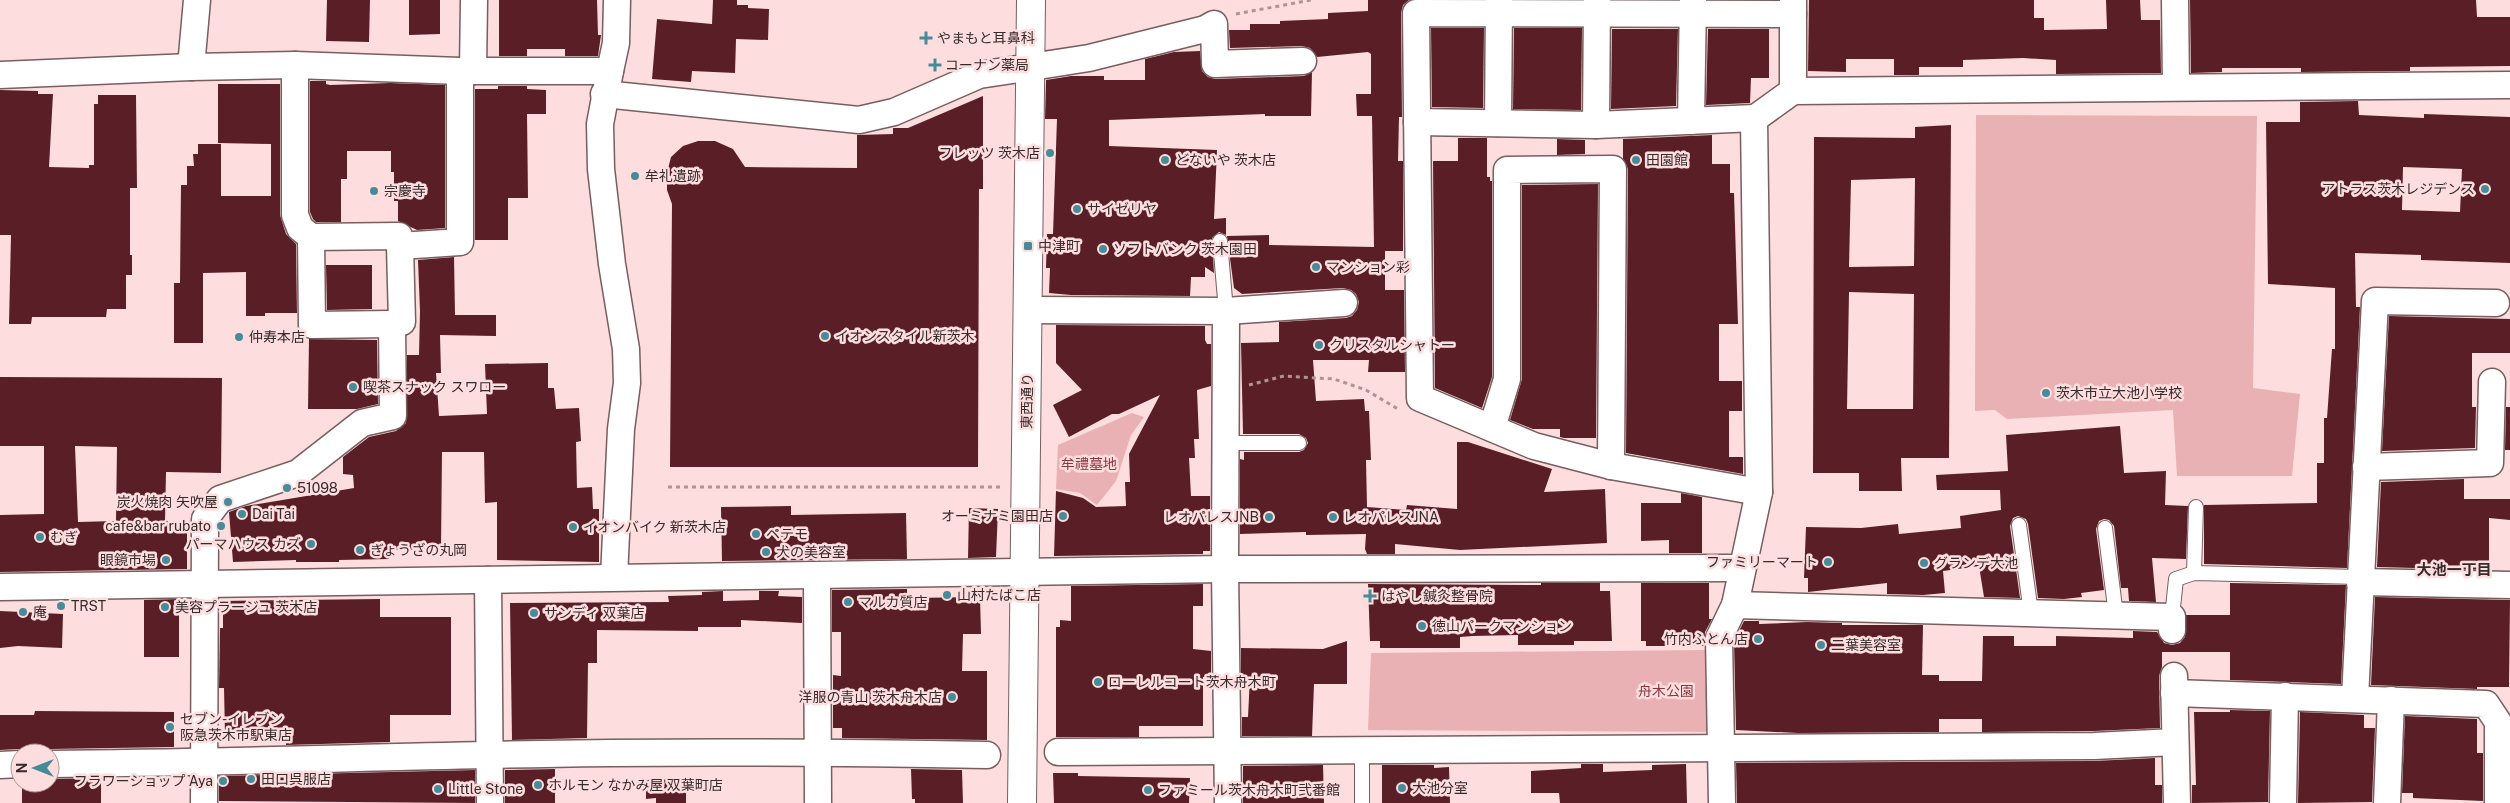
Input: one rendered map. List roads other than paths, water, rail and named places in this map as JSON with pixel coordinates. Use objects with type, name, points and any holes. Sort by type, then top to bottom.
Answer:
[{"type":"street","points":[[191,66],[197,0]]},
{"type":"street","points":[[400,246],[460,242],[466,71],[474,0]]},
{"type":"street","points":[[614,577],[621,429],[627,383],[626,349],[612,264],[601,169],[600,124],[616,43],[617,0]]},
{"type":"street","name":"東西通り","points":[[1022,803],[1031,0]]},
{"type":"street","points":[[2175,0],[2176,86]]},
{"type":"street","points":[[1760,492],[1611,466],[1534,446],[1420,398],[1416,13],[1499,7],[1793,7],[1793,91]]},
{"type":"street","points":[[1498,123],[1499,7]]},
{"type":"street","points":[[1596,125],[1597,7]]},
{"type":"street","points":[[1691,121],[1693,7]]},
{"type":"street","points":[[0,75],[191,66],[295,65],[466,71],[607,83],[859,120],[894,112],[979,75],[1030,65],[1089,58],[1205,29],[1214,24],[1215,64],[1303,61]]},
{"type":"street","points":[[295,65],[295,215],[300,228],[311,237],[399,236],[402,322],[392,324],[312,326],[311,237]]},
{"type":"street","points":[[1417,122],[1596,125],[1755,118],[1793,91],[2176,86],[2510,85]]},
{"type":"street","points":[[1722,803],[1719,638],[1735,605],[1741,568],[1760,492],[1755,118]]},
{"type":"street","points":[[1492,428],[1507,379],[1507,170],[1613,169],[1611,466]]},
{"type":"street","points":[[2355,698],[2375,301],[2496,303]]},
{"type":"street","points":[[1028,310],[1226,310],[1344,303]]},
{"type":"street","points":[[1226,310],[1225,569],[1228,803]]},
{"type":"street","points":[[204,803],[205,519],[220,499],[298,473],[362,423],[393,416],[392,324]]},
{"type":"street","points":[[2366,467],[2490,463],[2492,382]]},
{"type":"street","points":[[0,586],[1225,569],[1741,568]]},
{"type":"street","points":[[817,576],[818,803]]},
{"type":"street","points":[[488,580],[490,803]]},
{"type":"street","points":[[2360,580],[2510,585]]},
{"type":"street","points":[[1735,605],[2116,615],[2172,624]]},
{"type":"street","points":[[2177,803],[2174,684],[2285,696],[2486,704],[2498,722],[2498,803]]},
{"type":"street","points":[[2283,803],[2285,696]]},
{"type":"street","points":[[2387,803],[2390,700]]},
{"type":"street","points":[[1058,752],[1720,746],[2084,746],[2176,742]]},
{"type":"street","points":[[60,764],[204,763],[489,755],[817,752],[987,755]]},
{"type":"lane","points":[[1220,241],[1226,310]]},
{"type":"lane","points":[[1225,443],[1299,443]]},
{"type":"lane","points":[[2194,573],[2196,507]]},
{"type":"lane","points":[[2019,525],[2031,613]]},
{"type":"lane","points":[[2105,528],[2116,615]]},
{"type":"lane","points":[[2172,624],[2176,578],[2194,573],[2360,580]]},
{"type":"lane","points":[[1362,750],[1362,803]]},
{"type":"place","name":"やまもと耳鼻科","points":[[926,38]]},
{"type":"place","name":"コーナン薬局","points":[[935,65]]},
{"type":"place","name":"フレッツ 茨木店","points":[[1050,153]]},
{"type":"place","name":"どないや 茨木店","points":[[1165,160]]},
{"type":"place","name":"田園館","points":[[1636,160]]},
{"type":"place","name":"牟礼遺跡","points":[[635,176]]},
{"type":"place","name":"アトラス茨木レジデンス","points":[[2485,189]]},
{"type":"place","name":"宗慶寺","points":[[374,191]]},
{"type":"place","name":"サイゼリヤ","points":[[1077,209]]},
{"type":"place","name":"中津町","points":[[1028,246]]},
{"type":"place","name":"ソフトバンク 茨木園田","points":[[1103,249]]},
{"type":"place","name":"マンション彩","points":[[1316,267]]},
{"type":"place","name":"イオンスタイル新茨木","points":[[825,336]]},
{"type":"place","name":"仲寿本店","points":[[239,337]]},
{"type":"place","name":"クリスタルシャトー","points":[[1319,345]]},
{"type":"place","name":"喫茶スナック スワロー","points":[[353,387]]},
{"type":"place","name":"茨木市立大池小学校","points":[[2046,393]]},
{"type":"place","name":"51098","points":[[287,488]]},
{"type":"place","name":"炭火焼肉 矢吹屋","points":[[228,502]]},
{"type":"place","name":"Dai Tai","points":[[242,514]]},
{"type":"place","name":"オーミナミ園田店","points":[[1063,516]]},
{"type":"place","name":"レオパレスJNB","points":[[1269,517]]},
{"type":"place","name":"レオパレスJNA","points":[[1333,517]]},
{"type":"place","name":"cafe&bar rubato","points":[[221,526]]},
{"type":"place","name":"イオンバイク 新茨木店","points":[[573,527]]},
{"type":"place","name":"ペテモ","points":[[756,534]]},
{"type":"place","name":"むぎ","points":[[40,537]]},
{"type":"place","name":"パーマハウス カズ","points":[[311,544]]},
{"type":"place","name":"ぎょうざの丸岡","points":[[360,550]]},
{"type":"place","name":"犬の美容室","points":[[766,552]]},
{"type":"place","name":"眼鏡市場","points":[[166,560]]},
{"type":"place","name":"ファミリーマート","points":[[1828,562]]},
{"type":"place","name":"グランデ大池","points":[[1924,563]]},
{"type":"place","name":"山村たばこ店","points":[[947,595]]},
{"type":"place","name":"はやし鍼灸整骨院","points":[[1370,596]]},
{"type":"place","name":"マルカ質店","points":[[848,602]]},
{"type":"place","name":"TRST","points":[[61,606]]},
{"type":"place","name":"美容プラージュ 茨木店","points":[[165,607]]},
{"type":"place","name":"庵","points":[[23,612]]},
{"type":"place","name":"サンディ 双葉店","points":[[534,613]]},
{"type":"place","name":"徳山パークマンション","points":[[1422,626]]},
{"type":"place","name":"竹内ふとん店","points":[[1758,639]]},
{"type":"place","name":"二葉美容室","points":[[1821,645]]},
{"type":"place","name":"ローレルコート茨木舟木町","points":[[1098,682]]},
{"type":"place","name":"洋服の青山 茨木舟木店","points":[[952,697]]},
{"type":"place","name":"セブン-イレブン 阪急茨木市駅東店","points":[[170,727]]},
{"type":"place","name":"田口呉服店","points":[[251,779]]},
{"type":"place","name":"フラワーショップ Aya","points":[[223,781]]},
{"type":"place","name":"ホルモン なかみ屋 双葉町店","points":[[538,785]]},
{"type":"place","name":"大池分室","points":[[1402,788]]},
{"type":"place","name":"Little Stone","points":[[438,789]]},
{"type":"place","name":"ファミール茨木舟木町弐番館","points":[[1148,790]]},
{"type":"district","name":"大池一丁目","points":[[2454,570]]},
{"type":"park label","name":"牟禮墓地","points":[[1089,464]]},
{"type":"park label","name":"舟木公園","points":[[1666,691]]}]
